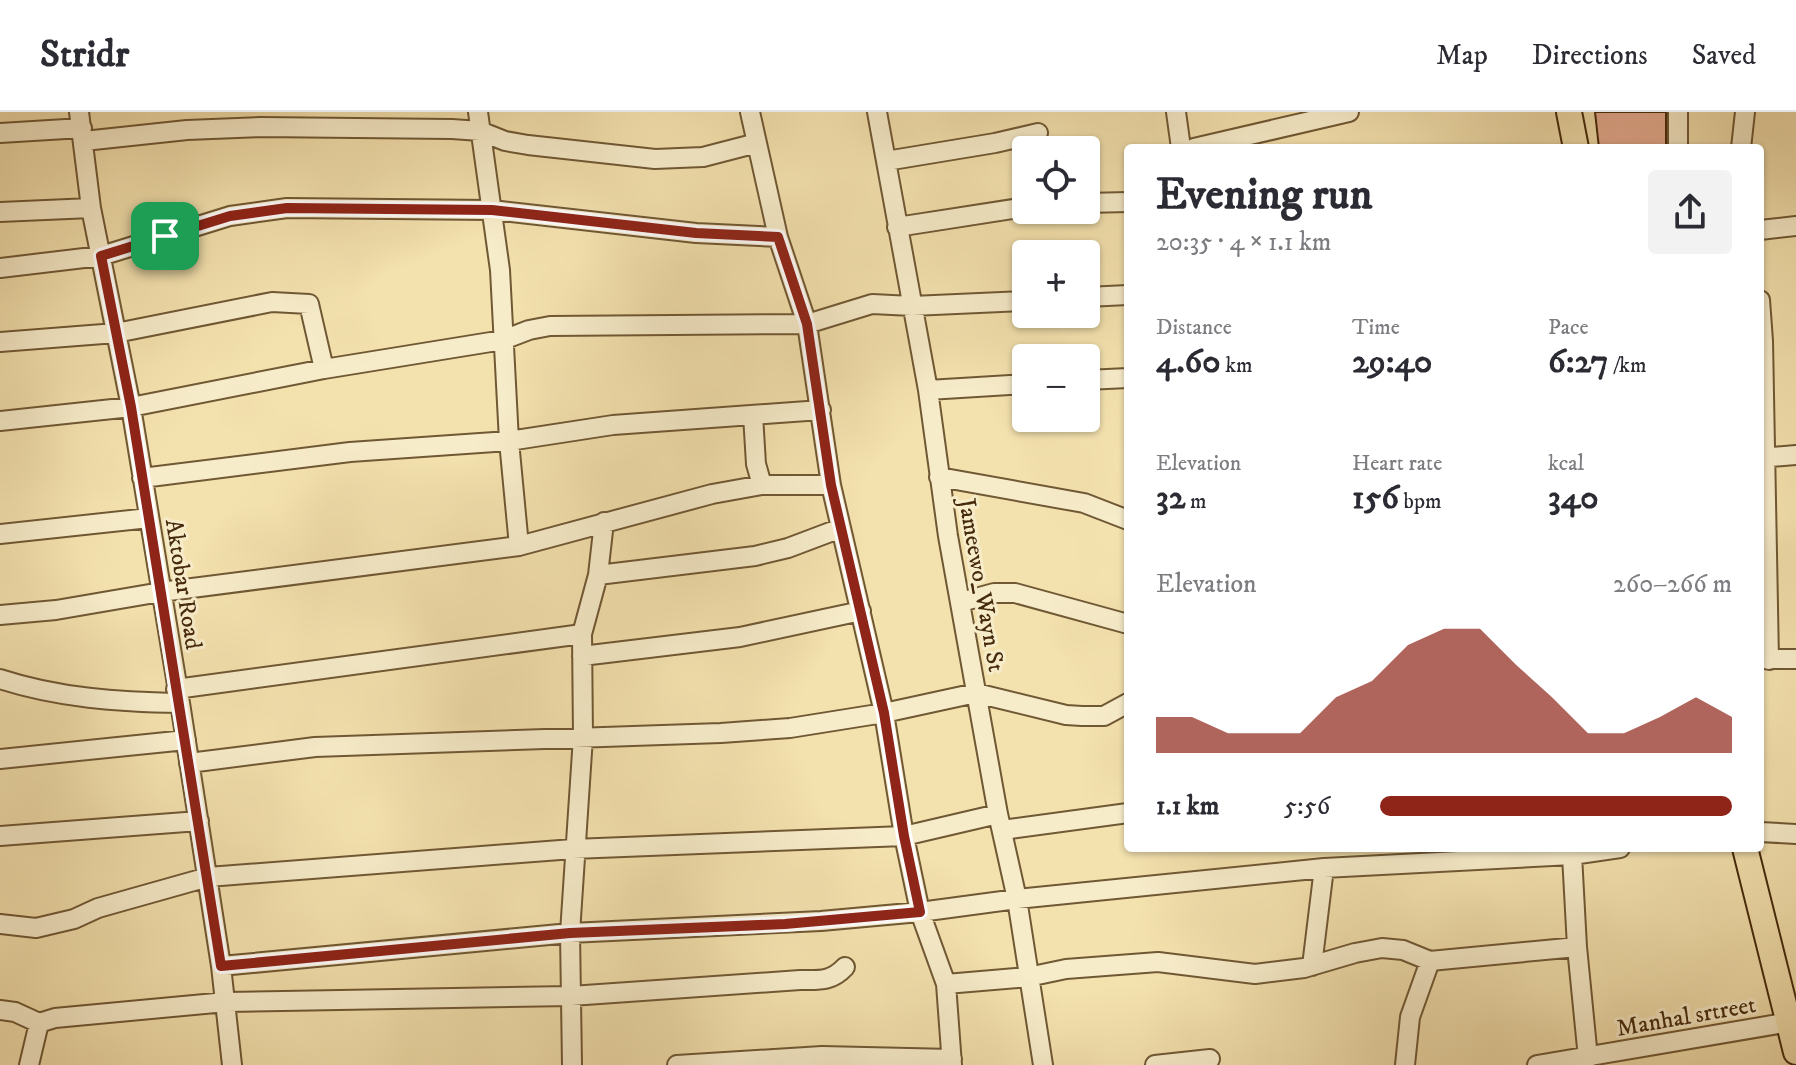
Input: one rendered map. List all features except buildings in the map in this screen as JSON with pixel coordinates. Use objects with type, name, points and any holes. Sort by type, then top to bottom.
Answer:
[{"type":"main road","points":[[1569,112],[1575,144]]},
{"type":"main road","points":[[1746,852],[1792,1022],[1796,1052]]},
{"type":"street","points":[[478,112],[500,270],[509,441],[519,546]]},
{"type":"street","points":[[677,1065],[822,1056],[952,1062],[946,984],[920,912],[884,713],[831,485],[807,324],[778,237],[750,112]]},
{"type":"street","name":"Jameewo_Wayn St","points":[[877,112],[928,390],[939,477],[976,693],[1017,899],[1043,1065]]},
{"type":"street","points":[[1176,112],[1180,144]]},
{"type":"street","points":[[1211,144],[1349,112]]},
{"type":"street","points":[[1678,112],[1678,144]]},
{"type":"street","points":[[1741,144],[1745,112]]},
{"type":"street","points":[[0,133],[82,127],[187,130],[345,126],[480,131],[505,141],[655,159],[703,157],[757,143]]},
{"type":"street","name":"Aktobar Road","points":[[82,127],[91,208],[131,407],[208,877],[232,1065]]},
{"type":"street","points":[[886,161],[1038,133]]},
{"type":"street","points":[[1100,203],[1124,202]]},
{"type":"street","points":[[0,212],[91,208]]},
{"type":"street","points":[[0,268],[101,256],[230,216],[287,208],[492,210],[696,233],[778,237]]},
{"type":"street","points":[[897,227],[1012,209]]},
{"type":"street","points":[[1764,230],[1796,226]]},
{"type":"street","points":[[1100,296],[1124,295]]},
{"type":"street","points":[[0,342],[116,333],[272,302],[309,304],[324,369]]},
{"type":"street","points":[[0,421],[131,407],[324,369],[503,340],[550,326],[807,324],[872,304],[912,306],[1012,302]]},
{"type":"street","points":[[1100,379],[1124,378]]},
{"type":"street","points":[[928,390],[1012,385]]},
{"type":"street","points":[[142,478],[350,452],[509,441],[613,425],[821,410]]},
{"type":"street","points":[[753,415],[756,464],[762,485]]},
{"type":"street","points":[[1764,457],[1796,455]]},
{"type":"street","points":[[939,477],[1084,503],[1124,518]]},
{"type":"street","points":[[0,615],[56,610],[161,592],[519,546],[712,494],[762,485],[831,485]]},
{"type":"street","points":[[0,534],[149,518]]},
{"type":"street","points":[[572,1065],[570,933],[573,849],[583,737],[582,634],[598,575],[604,522]]},
{"type":"street","points":[[598,575],[755,556],[788,548],[841,528]]},
{"type":"street","points":[[961,602],[994,593],[1015,593],[1124,623]]},
{"type":"street","points":[[582,656],[740,637],[861,611]]},
{"type":"street","points":[[0,679],[20,686],[115,702],[178,696],[582,634]]},
{"type":"street","points":[[1764,660],[1796,659]]},
{"type":"street","points":[[189,763],[307,747],[679,735],[790,728],[884,713],[976,693],[1074,716],[1104,716],[1124,705]]},
{"type":"street","points":[[0,759],[186,740]]},
{"type":"street","points":[[0,924],[36,928],[208,877],[573,849],[904,836],[1000,822],[1124,813]]},
{"type":"street","points":[[0,836],[199,821]]},
{"type":"street","points":[[1764,832],[1796,834]]},
{"type":"street","points":[[221,966],[570,933],[785,924],[1324,868],[1593,852]]},
{"type":"street","points":[[1572,855],[1588,1058]]},
{"type":"street","points":[[1312,966],[1324,868]]},
{"type":"street","points":[[946,984],[1028,977],[1066,969],[1158,962],[1255,974],[1312,966],[1382,948],[1403,950],[1430,961],[1577,947]]},
{"type":"street","points":[[1405,1065],[1410,1017],[1430,961]]},
{"type":"street","points":[[0,1010],[15,1012],[39,1023],[55,1018],[226,1002],[571,996],[826,980],[836,977],[845,967]]},
{"type":"street","name":"Manhal srtreet","points":[[1537,1065],[1792,1022]]},
{"type":"street","points":[[29,1065],[39,1023]]},
{"type":"street","points":[[1155,1065],[1210,1059]]},
{"type":"route","points":[[287,208],[388,208],[492,210],[696,233],[778,237],[807,324],[831,485],[884,713],[920,912],[785,924],[570,933],[221,966],[131,407],[101,256],[165,236],[230,216],[287,208]]}]
